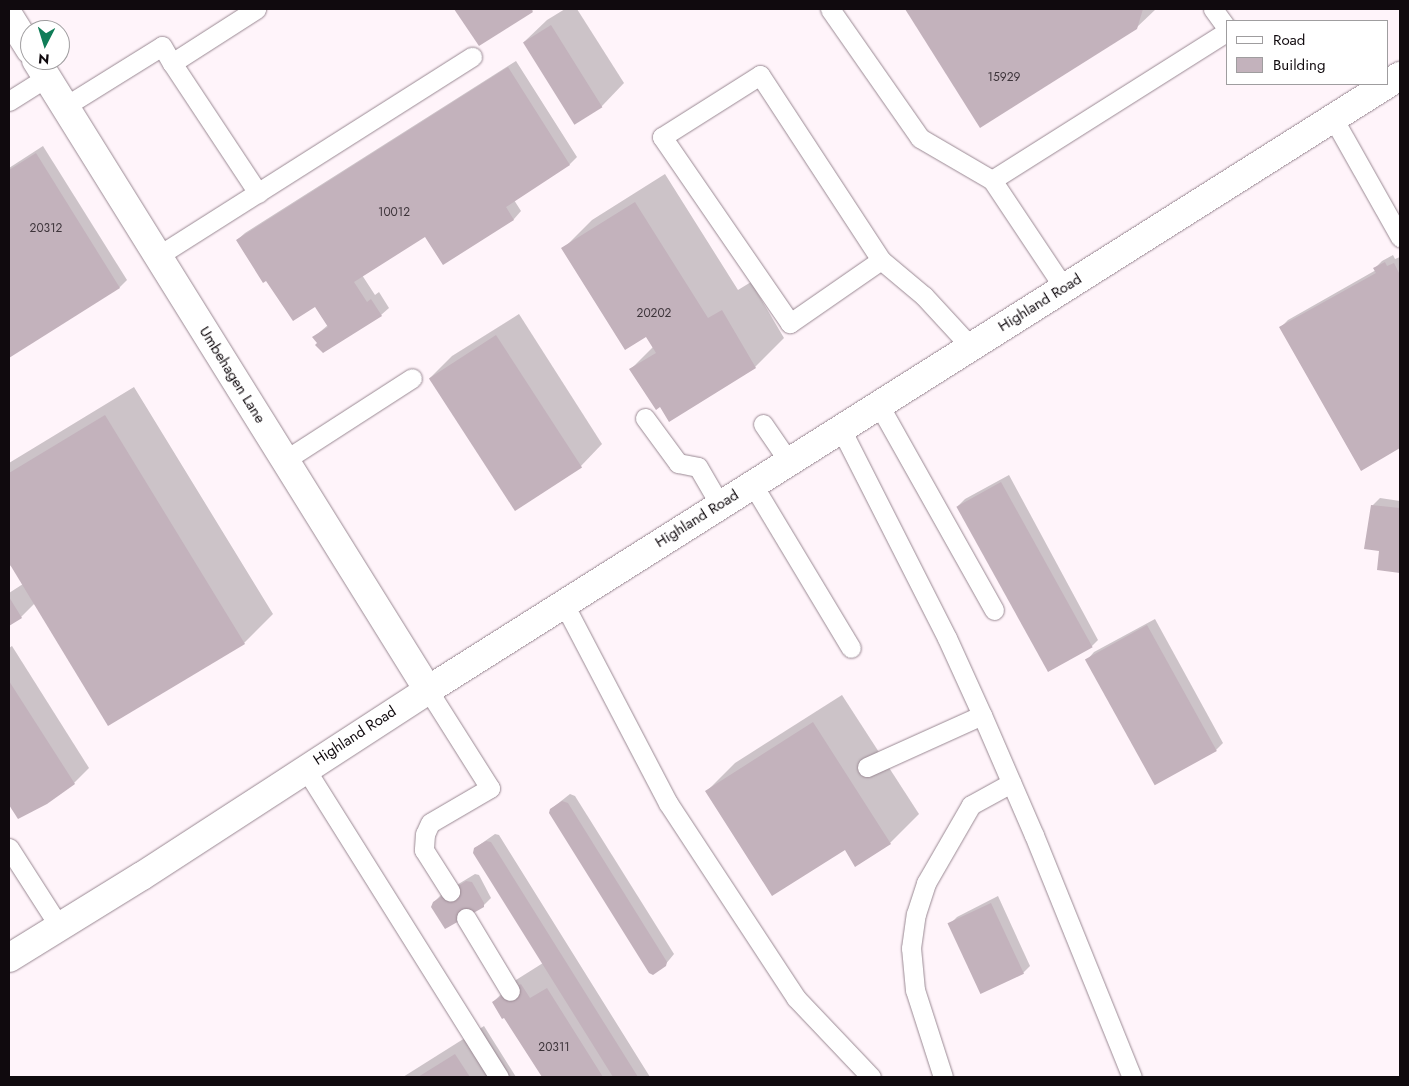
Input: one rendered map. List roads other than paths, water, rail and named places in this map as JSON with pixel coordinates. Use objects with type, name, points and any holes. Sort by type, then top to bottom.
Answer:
[{"type":"main road","points":[[9,16],[20,34]]},
{"type":"main road","name":"Umbehagen Lane","points":[[42,70],[428,690]]},
{"type":"main road","name":"Highland Road","points":[[1389,83],[1400,76]]},
{"type":"main road","name":"Highland Road","points":[[9,958],[58,926],[142,876],[306,768],[841,428],[1386,85]]},
{"type":"lane","points":[[172,63],[256,9]]},
{"type":"lane","points":[[830,9],[920,138],[992,180],[1064,288]]},
{"type":"lane","points":[[1214,9],[1226,27]]},
{"type":"lane","points":[[992,180],[1226,31]]},
{"type":"lane","points":[[64,107],[162,46],[258,192]]},
{"type":"lane","points":[[158,256],[472,57]]},
{"type":"lane","points":[[9,101],[39,70]]},
{"type":"lane","points":[[882,260],[790,323],[662,136],[760,75],[882,260],[924,296],[971,347]]},
{"type":"lane","points":[[1333,118],[1400,237]]},
{"type":"lane","points":[[285,460],[412,378]]},
{"type":"lane","points":[[879,405],[994,610]]},
{"type":"lane","points":[[645,418],[678,463],[698,467],[720,505]]},
{"type":"lane","points":[[764,424],[788,462]]},
{"type":"lane","points":[[841,428],[947,638],[982,715],[1132,1077]]},
{"type":"lane","points":[[753,484],[851,648]]},
{"type":"lane","points":[[564,604],[668,803],[796,998],[871,1077]]},
{"type":"lane","points":[[428,690],[490,788],[430,823],[425,834],[424,850],[450,891]]},
{"type":"lane","points":[[867,767],[982,715]]},
{"type":"lane","points":[[306,768],[499,1077]]},
{"type":"lane","points":[[943,1077],[915,990],[911,948],[916,914],[926,883],[971,805],[1011,783]]},
{"type":"lane","points":[[9,848],[58,926]]},
{"type":"lane","points":[[466,918],[510,991]]}]
